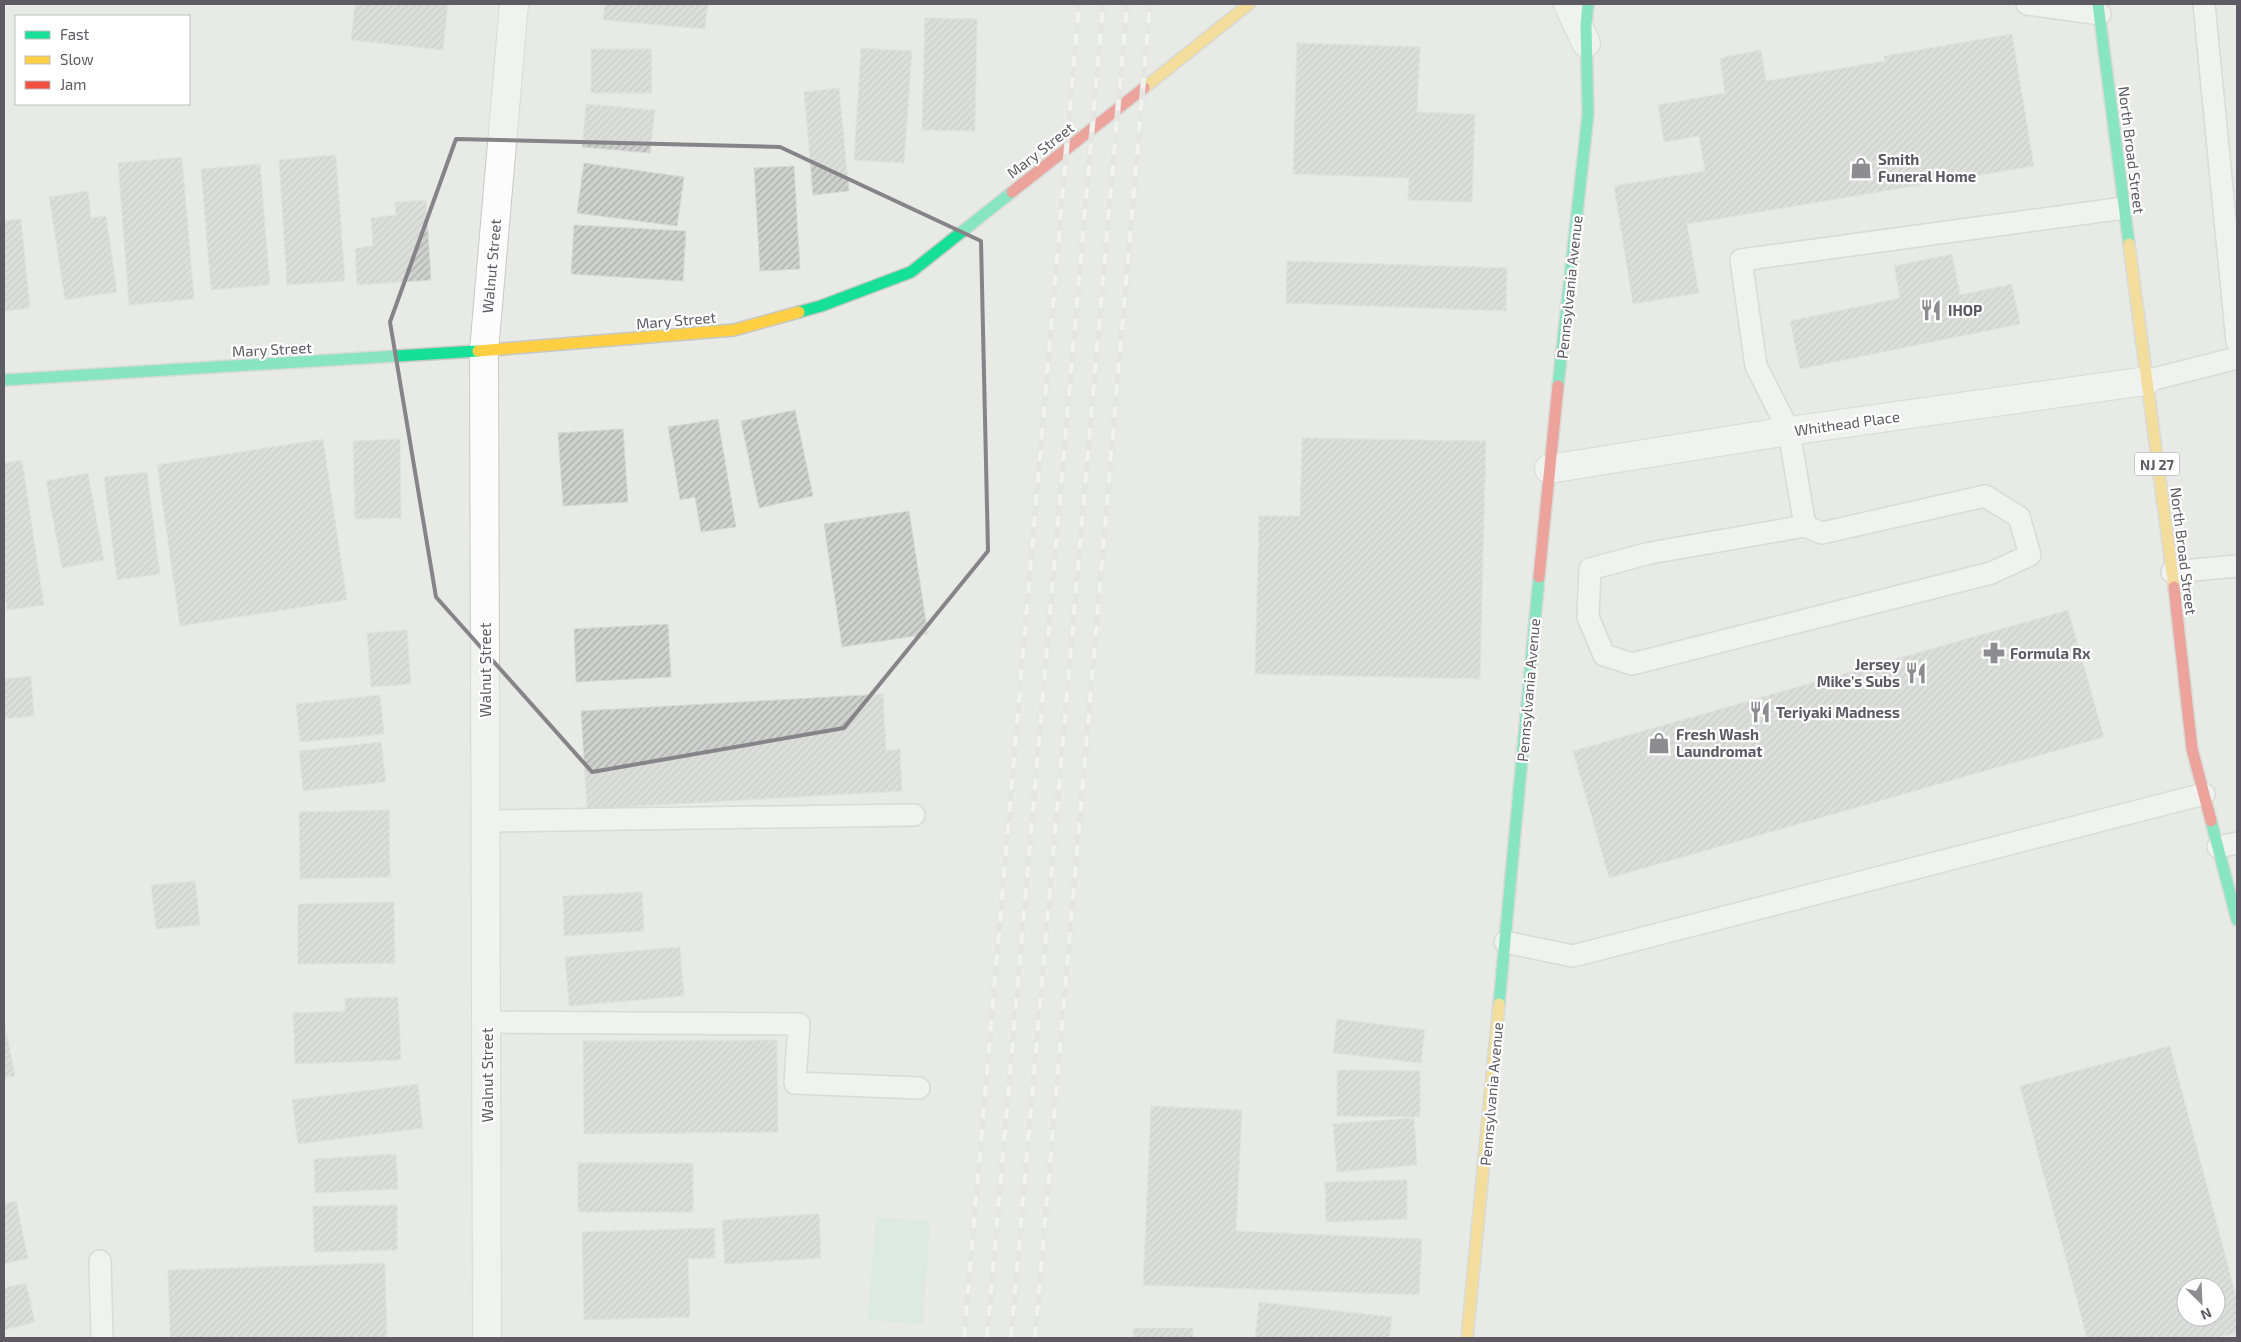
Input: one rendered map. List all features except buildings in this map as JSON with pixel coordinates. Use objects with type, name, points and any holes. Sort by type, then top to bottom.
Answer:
[{"type":"street","name":"Walnut Street","points":[[487,1338],[484,352],[514,4]]},
{"type":"street","name":"Mary Street","points":[[4,380],[484,352],[734,330],[821,306],[911,272],[1249,4]]},
{"type":"street","name":"Pennsylvania Avenue","points":[[1568,4],[1586,42]]},
{"type":"street","name":"Pennsylvania Avenue","points":[[1467,1338],[1549,470],[1588,114],[1586,42],[1588,4]]},
{"type":"street","name":"North Broad Street","points":[[2099,9],[2172,572],[2192,750],[2204,794],[2228,845],[2237,920]]},
{"type":"street","name":"Whithead Place","points":[[1549,470],[1789,432],[2146,381]]},
{"type":"lane","points":[[2027,4],[2099,9]]},
{"type":"lane","points":[[2204,4],[2237,342]]},
{"type":"lane","points":[[1805,526],[1789,432],[1756,366],[1741,260],[2124,208]]},
{"type":"lane","points":[[2146,381],[2237,358]]},
{"type":"lane","points":[[1985,496],[2019,517],[2030,555],[1991,573],[1632,664],[1604,655],[1588,617],[1590,569],[1650,553],[1805,526],[1822,532],[1985,496]]},
{"type":"lane","points":[[2172,572],[2237,566]]},
{"type":"lane","points":[[1505,942],[1573,956],[2204,794]]},
{"type":"lane","points":[[486,822],[914,815]]},
{"type":"lane","points":[[487,1022],[799,1024],[795,1082],[919,1088]]},
{"type":"lane","points":[[100,1261],[102,1338]]},
{"type":"highlighted area","points":[[456,139],[780,147],[981,241],[988,551],[844,728],[592,772],[436,597],[390,322]]},
{"type":"shaded area","points":[[876,1217],[930,1221],[923,1324],[868,1320]]},
{"type":"railway","points":[[964,1338],[1079,4]]},
{"type":"railway","points":[[987,1338],[1103,4]]},
{"type":"railway","points":[[1011,1338],[1127,4]]},
{"type":"railway","points":[[1035,1338],[1150,4]]},
{"type":"traffic: fast","points":[[1558,386],[1588,114],[1586,25],[1588,4]]},
{"type":"traffic: fast","points":[[2098,4],[2129,244]]},
{"type":"traffic: fast","points":[[799,312],[821,306],[911,272],[1012,192]]},
{"type":"traffic: fast","points":[[4,380],[478,351]]},
{"type":"traffic: fast","points":[[1499,1004],[1539,577]]},
{"type":"traffic: fast","points":[[2211,821],[2237,920]]},
{"type":"traffic: slow","points":[[1144,88],[1249,4]]},
{"type":"traffic: slow","points":[[2129,244],[2174,587]]},
{"type":"traffic: slow","points":[[478,351],[734,330],[799,312]]},
{"type":"traffic: slow","points":[[1467,1338],[1499,1004]]},
{"type":"traffic: jam","points":[[1012,192],[1144,88]]},
{"type":"traffic: jam","points":[[1539,577],[1558,386]]},
{"type":"traffic: jam","points":[[2174,587],[2192,749],[2211,821]]},
{"type":"place","name":"Smith Funeral Home","points":[[1861,168]]},
{"type":"place","name":"IHOP","points":[[1931,310]]},
{"type":"place","name":"Formula Rx","points":[[1994,653]]},
{"type":"place","name":"Jersey Mike's Subs","points":[[1916,673]]},
{"type":"place","name":"Teriyaki Madness","points":[[1760,712]]},
{"type":"place","name":"Fresh Wash Laundromat","points":[[1659,743]]}]
